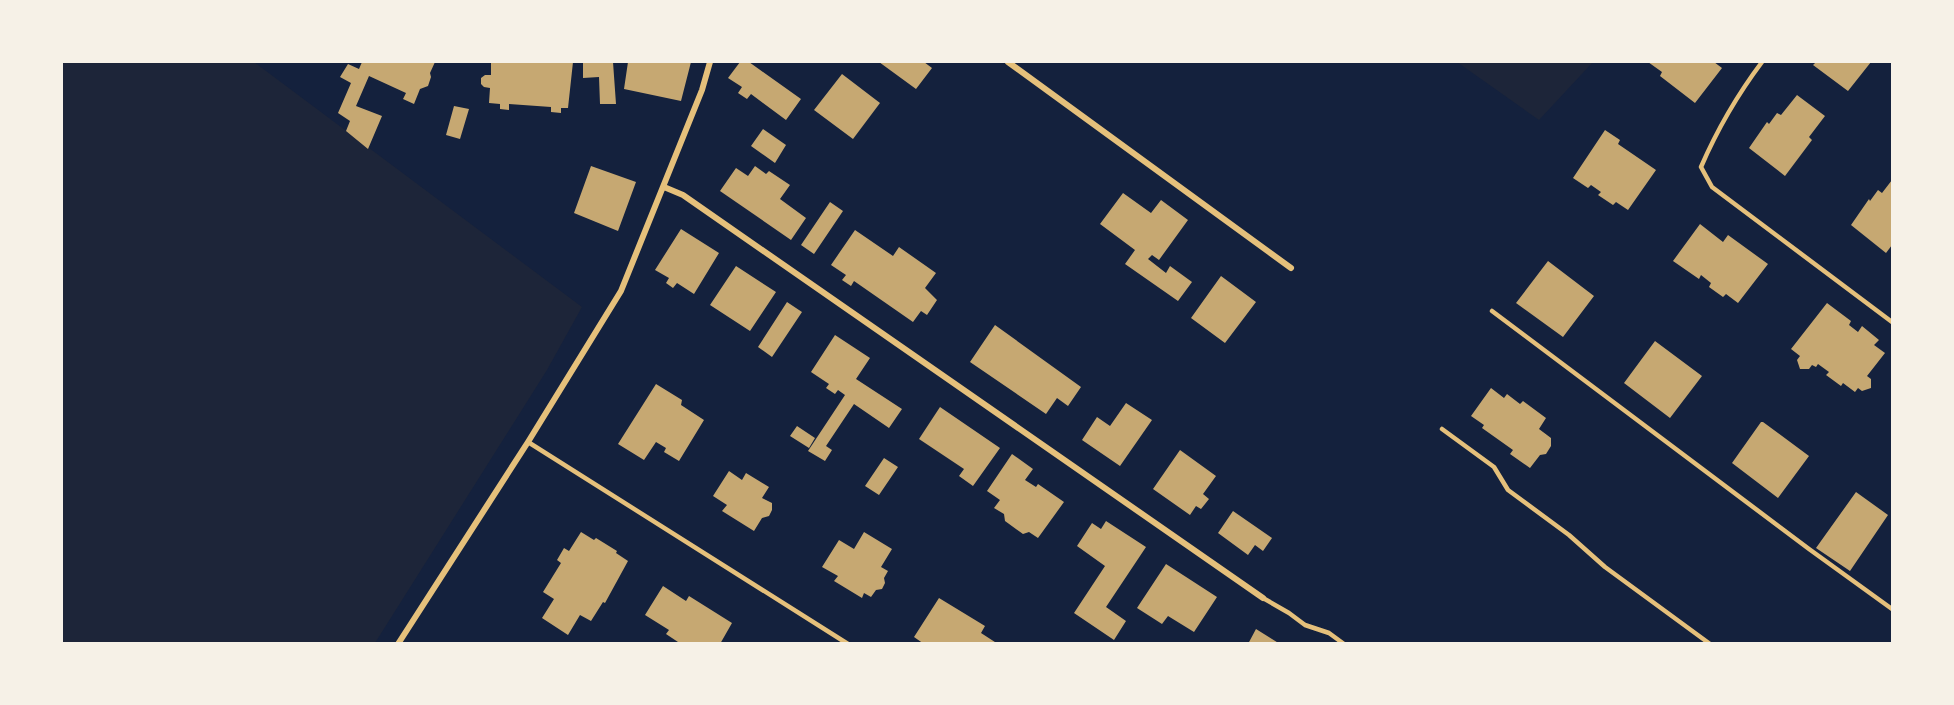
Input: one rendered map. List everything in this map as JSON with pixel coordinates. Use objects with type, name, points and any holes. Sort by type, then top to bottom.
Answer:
[{"type":"street","points":[[398,644],[528,442],[621,291],[702,90],[710,62]]},
{"type":"street","points":[[1008,62],[1291,268]]},
{"type":"street","points":[[664,187],[693,201],[1263,598]]},
{"type":"lane","points":[[1762,62],[1747,81],[1718,131],[1701,167],[1712,187],[1893,322]]},
{"type":"lane","points":[[1492,311],[1809,549],[1893,609]]},
{"type":"lane","points":[[1442,429],[1494,467],[1508,490],[1569,535],[1605,567],[1710,644]]},
{"type":"lane","points":[[528,442],[848,644]]},
{"type":"lane","points":[[1263,598],[1305,625],[1329,633],[1344,644]]},
{"type":"shaded area","points":[[62,62],[254,62],[582,307],[547,370],[375,643],[62,643]]},
{"type":"shaded area","points":[[1457,62],[1593,62],[1539,120]]},
{"type":"building","points":[[362,62],[435,62],[428,86],[420,89],[414,104],[403,99],[406,93],[369,76],[356,106],[382,116],[368,149],[346,131],[350,121],[338,113],[351,83],[340,77],[348,64],[359,69]]},
{"type":"building","points":[[491,62],[573,62],[568,108],[561,108],[561,113],[551,112],[551,107],[509,104],[509,110],[500,109],[500,104],[489,103],[490,88],[481,84],[481,78],[491,75]]},
{"type":"building","points":[[583,62],[613,62],[616,104],[600,104],[599,77],[583,78]]},
{"type":"building","points":[[628,62],[691,62],[681,101],[624,89]]},
{"type":"building","points":[[740,62],[749,62],[801,99],[786,120],[751,94],[747,99],[738,93],[742,87],[728,78]]},
{"type":"building","points":[[879,62],[924,62],[932,68],[916,89]]},
{"type":"building","points":[[1648,62],[1714,62],[1722,68],[1695,103],[1660,76],[1662,72]]},
{"type":"building","points":[[1816,62],[1871,62],[1848,91],[1813,65]]},
{"type":"building","points":[[842,74],[880,103],[853,139],[814,110]]},
{"type":"building","points":[[1797,95],[1825,116],[1809,137],[1812,140],[1785,176],[1749,148],[1767,122],[1769,124],[1777,113],[1781,115]]},
{"type":"building","points":[[454,106],[469,109],[460,139],[446,135]]},
{"type":"building","points":[[763,129],[786,145],[775,163],[751,146]]},
{"type":"building","points":[[1605,130],[1620,140],[1618,144],[1656,170],[1628,210],[1616,202],[1613,205],[1598,195],[1601,192],[1591,185],[1588,188],[1573,178]]},
{"type":"building","points":[[591,166],[636,182],[618,231],[574,213]]},
{"type":"building","points":[[755,166],[766,174],[769,171],[790,185],[780,199],[806,218],[791,240],[720,191],[736,168],[748,176]]},
{"type":"building","points":[[1892,180],[1892,245],[1886,253],[1851,225],[1869,199],[1870,201],[1878,190],[1882,193]]},
{"type":"building","points":[[1123,193],[1151,213],[1161,200],[1188,220],[1159,260],[1152,255],[1148,259],[1166,273],[1170,266],[1192,282],[1178,301],[1125,264],[1135,250],[1100,224]]},
{"type":"building","points":[[830,202],[843,211],[814,254],[801,245]]},
{"type":"building","points":[[1700,224],[1723,242],[1728,235],[1768,264],[1738,303],[1726,294],[1723,297],[1709,287],[1711,283],[1701,275],[1699,279],[1673,261]]},
{"type":"building","points":[[681,229],[719,253],[694,294],[677,283],[673,288],[666,283],[669,278],[655,270]]},
{"type":"building","points":[[855,230],[893,256],[899,247],[936,273],[925,288],[937,300],[927,315],[921,311],[913,322],[854,281],[851,286],[842,280],[846,275],[831,265]]},
{"type":"building","points":[[1548,261],[1594,296],[1563,337],[1516,303]]},
{"type":"building","points":[[736,266],[776,292],[750,331],[710,305]]},
{"type":"building","points":[[1221,276],[1256,302],[1225,343],[1191,318]]},
{"type":"building","points":[[787,302],[802,312],[772,357],[758,347]]},
{"type":"building","points":[[1827,303],[1851,321],[1849,325],[1858,332],[1862,326],[1879,340],[1874,345],[1885,353],[1867,376],[1871,379],[1871,388],[1862,391],[1858,388],[1855,392],[1843,383],[1841,386],[1826,375],[1829,372],[1818,364],[1816,367],[1812,365],[1809,369],[1800,369],[1797,360],[1800,356],[1791,349]]},
{"type":"building","points":[[995,325],[1081,387],[1068,406],[1057,398],[1046,414],[970,362]]},
{"type":"building","points":[[835,335],[870,358],[856,379],[902,409],[889,428],[854,404],[826,446],[832,450],[825,461],[808,451],[845,395],[838,390],[835,394],[826,388],[829,384],[811,372]]},
{"type":"building","points":[[1655,341],[1702,376],[1670,418],[1624,383]]},
{"type":"building","points":[[656,384],[682,400],[681,405],[704,420],[679,461],[664,452],[666,448],[656,442],[644,460],[618,444]]},
{"type":"building","points":[[1491,388],[1504,398],[1507,394],[1520,404],[1523,401],[1546,418],[1539,429],[1551,438],[1551,446],[1546,454],[1540,455],[1530,468],[1510,454],[1513,450],[1482,428],[1484,425],[1471,416]]},
{"type":"building","points":[[1126,403],[1152,420],[1120,466],[1082,440],[1097,417],[1110,426]]},
{"type":"building","points":[[940,407],[1000,448],[973,486],[959,476],[964,469],[919,439]]},
{"type":"building","points":[[1761,422],[1809,456],[1778,498],[1732,463]]},
{"type":"building","points":[[797,426],[815,438],[809,448],[790,436]]},
{"type":"building","points":[[1180,450],[1216,476],[1203,494],[1209,499],[1201,509],[1196,506],[1190,515],[1153,489]]},
{"type":"building","points":[[1012,454],[1033,469],[1025,480],[1036,487],[1038,484],[1064,502],[1038,538],[1029,532],[1023,534],[1005,521],[1004,514],[994,508],[1000,500],[987,491]]},
{"type":"building","points":[[884,458],[898,467],[879,495],[865,486]]},
{"type":"building","points":[[729,471],[742,480],[746,473],[769,487],[762,498],[772,503],[772,510],[769,516],[762,518],[754,531],[722,511],[727,505],[713,496]]},
{"type":"building","points":[[1856,492],[1888,515],[1850,571],[1816,548]]},
{"type":"building","points":[[1233,511],[1272,538],[1263,551],[1255,545],[1248,555],[1218,533]]},
{"type":"building","points":[[1106,521],[1146,547],[1106,607],[1126,621],[1114,640],[1074,613],[1105,566],[1077,546],[1092,523],[1101,529]]},
{"type":"building","points":[[581,532],[594,540],[596,538],[628,561],[605,603],[603,602],[591,621],[580,615],[568,635],[542,618],[554,599],[543,592],[561,563],[557,560],[564,548],[569,551]]},
{"type":"building","points":[[864,532],[892,549],[881,567],[888,571],[882,589],[876,590],[871,597],[864,593],[862,598],[834,581],[838,576],[822,567],[839,540],[854,549]]},
{"type":"building","points":[[1166,564],[1217,597],[1194,632],[1168,616],[1162,624],[1137,608]]},
{"type":"building","points":[[663,586],[686,601],[689,596],[732,623],[720,644],[681,644],[666,634],[669,630],[645,615]]},
{"type":"building","points":[[939,598],[985,626],[981,633],[998,644],[924,644],[914,637]]},
{"type":"building","points":[[1256,629],[1280,644],[1248,644]]}]
